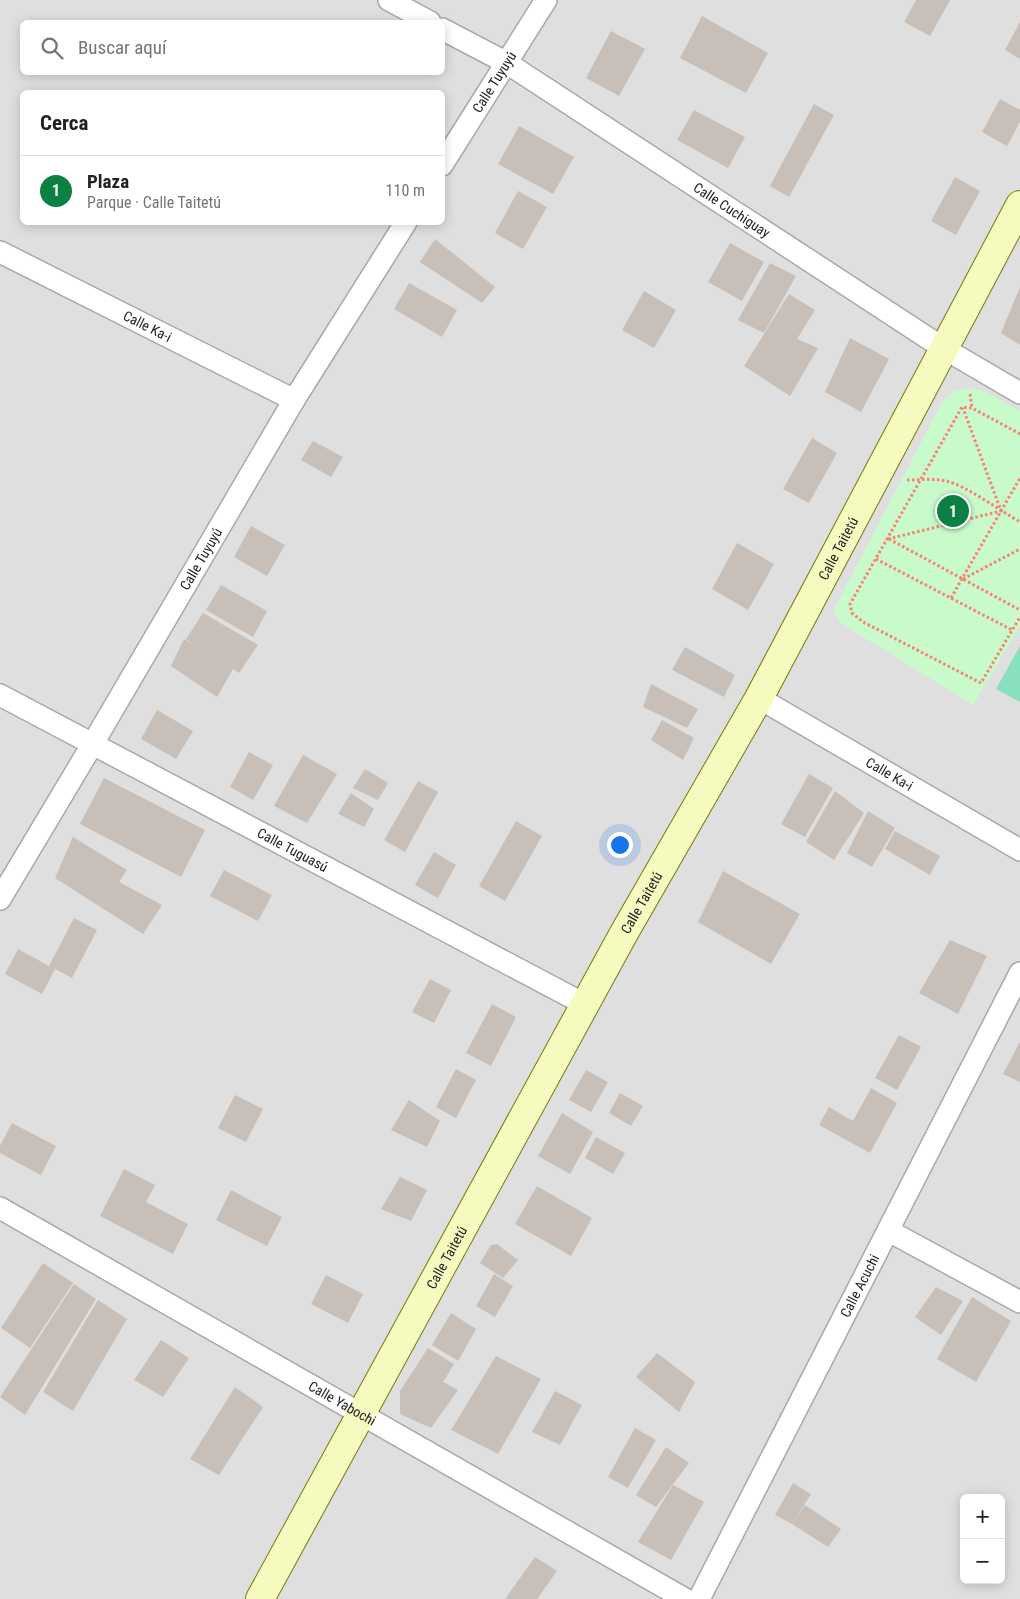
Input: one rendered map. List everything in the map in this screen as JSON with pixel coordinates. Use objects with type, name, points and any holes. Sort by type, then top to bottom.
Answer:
[{"type":"street","points":[[389,0],[426,20]]},
{"type":"street","name":"Calle Tuyuyú","points":[[445,160],[546,0]]},
{"type":"street","name":"Calle Cuchiguay","points":[[445,31],[507,63],[943,348],[1020,393]]},
{"type":"street","name":"Calle Taitetú","points":[[260,1599],[624,933],[759,698],[1020,205]]},
{"type":"street","name":"Calle Tuyuyú","points":[[0,899],[294,400],[404,225]]},
{"type":"street","name":"Calle Ka-i","points":[[0,252],[294,400]]},
{"type":"street","name":"Calle Tuguasú","points":[[0,695],[586,1005]]},
{"type":"street","name":"Calle Ka-i","points":[[759,698],[1020,850]]},
{"type":"street","name":"Calle Acuchi","points":[[699,1599],[889,1232],[1020,973]]},
{"type":"street","name":"Calle Yabochi","points":[[0,1208],[685,1599]]},
{"type":"street","points":[[889,1232],[1020,1302]]},
{"type":"path","points":[[962,408],[972,408],[1020,434]]},
{"type":"path","points":[[962,408],[850,604],[852,613],[863,622],[981,683],[1020,617]]},
{"type":"path","points":[[962,408],[1001,511]]},
{"type":"path","points":[[951,598],[1020,478]]},
{"type":"path","points":[[920,480],[933,479],[958,485],[1020,522]]},
{"type":"path","points":[[888,539],[1001,511]]},
{"type":"path","points":[[888,539],[1020,610]]},
{"type":"path","points":[[962,579],[1020,549]]},
{"type":"path","points":[[876,559],[1012,630]]},
{"type":"shaded area","points":[[0,0],[1020,0],[1020,1599],[0,1599]]},
{"type":"green space","points":[[971,388],[984,391],[1020,411],[1020,626],[973,705],[839,622],[833,611],[942,402],[955,391]]},
{"type":"green space","points":[[1020,646],[1020,702],[996,689]]},
{"type":"building","points":[[916,0],[950,0],[930,36],[904,22]]},
{"type":"building","points":[[702,16],[768,53],[746,93],[680,58]]},
{"type":"building","points":[[1020,22],[1020,59],[1005,50]]},
{"type":"building","points":[[611,31],[645,49],[619,96],[586,78]]},
{"type":"building","points":[[1000,99],[1020,110],[1020,122],[1007,146],[982,132]]},
{"type":"building","points":[[814,104],[834,115],[789,197],[770,186]]},
{"type":"building","points":[[694,110],[745,137],[728,168],[677,140]]},
{"type":"building","points":[[519,126],[574,157],[553,194],[498,164]]},
{"type":"building","points":[[955,177],[980,191],[956,235],[931,221]]},
{"type":"building","points":[[518,191],[547,207],[523,249],[495,233]]},
{"type":"building","points":[[435,239],[495,287],[482,303],[420,262]]},
{"type":"building","points":[[730,243],[764,262],[742,301],[708,282]]},
{"type":"building","points":[[770,263],[796,276],[764,333],[738,320]]},
{"type":"building","points":[[409,283],[457,310],[442,337],[394,309]]},
{"type":"building","points":[[1020,287],[1020,345],[1001,333]]},
{"type":"building","points":[[644,291],[676,310],[654,348],[622,330]]},
{"type":"building","points":[[789,294],[815,310],[797,339],[818,348],[790,396],[744,366]]},
{"type":"building","points":[[850,338],[889,359],[861,412],[825,392]]},
{"type":"building","points":[[812,438],[837,453],[809,503],[783,489]]},
{"type":"building","points":[[313,441],[343,457],[331,477],[301,460]]},
{"type":"building","points":[[251,526],[285,545],[267,576],[234,557]]},
{"type":"building","points":[[737,543],[774,564],[748,610],[712,589]]},
{"type":"building","points":[[221,585],[267,611],[253,637],[206,610]]},
{"type":"building","points":[[203,613],[258,645],[239,673],[233,669],[217,697],[171,666],[184,639],[196,646],[186,639]]},
{"type":"building","points":[[685,647],[735,675],[724,697],[672,670]]},
{"type":"building","points":[[651,684],[698,709],[687,728],[643,707]]},
{"type":"building","points":[[157,710],[193,731],[176,759],[141,739]]},
{"type":"building","points":[[662,720],[694,738],[683,760],[651,740]]},
{"type":"building","points":[[249,752],[273,765],[253,800],[230,787]]},
{"type":"building","points":[[303,755],[337,774],[307,823],[274,806]]},
{"type":"building","points":[[365,769],[388,783],[378,800],[353,788]]},
{"type":"building","points":[[809,774],[833,788],[805,837],[781,824]]},
{"type":"building","points":[[104,778],[205,830],[181,877],[80,824]]},
{"type":"building","points":[[418,781],[438,792],[405,852],[384,840]]},
{"type":"building","points":[[835,791],[864,813],[834,860],[806,842]]},
{"type":"building","points":[[351,793],[374,809],[364,827],[338,814]]},
{"type":"building","points":[[868,811],[895,828],[872,867],[847,853]]},
{"type":"building","points":[[516,821],[542,836],[505,901],[479,886]]},
{"type":"building","points":[[895,831],[940,856],[930,875],[885,849]]},
{"type":"building","points":[[73,837],[127,870],[119,882],[162,905],[143,934],[55,878]]},
{"type":"building","points":[[434,852],[456,865],[438,898],[415,885]]},
{"type":"building","points":[[224,870],[272,895],[258,921],[210,896]]},
{"type":"building","points":[[723,871],[800,914],[771,964],[698,922]]},
{"type":"building","points":[[74,918],[97,930],[72,978],[55,969],[42,994],[5,974],[18,949],[49,966]]},
{"type":"building","points":[[950,940],[987,956],[958,1014],[919,993]]},
{"type":"building","points":[[430,979],[451,990],[434,1023],[412,1012]]},
{"type":"building","points":[[492,1004],[516,1017],[491,1066],[466,1053]]},
{"type":"building","points":[[899,1035],[921,1047],[897,1090],[875,1078]]},
{"type":"building","points":[[1020,1042],[1020,1082],[1003,1074]]},
{"type":"building","points":[[456,1069],[476,1080],[456,1118],[436,1107]]},
{"type":"building","points":[[586,1070],[608,1082],[591,1112],[569,1100]]},
{"type":"building","points":[[871,1088],[897,1103],[870,1153],[819,1125],[829,1107],[853,1121]]},
{"type":"building","points":[[620,1093],[643,1106],[631,1126],[609,1113]]},
{"type":"building","points":[[235,1095],[263,1109],[246,1142],[218,1128]]},
{"type":"building","points":[[409,1100],[440,1121],[427,1147],[391,1130]]},
{"type":"building","points":[[562,1113],[593,1132],[570,1174],[538,1156]]},
{"type":"building","points":[[12,1123],[56,1146],[41,1175],[0,1153],[0,1146]]},
{"type":"building","points":[[596,1137],[625,1153],[613,1174],[585,1158]]},
{"type":"building","points":[[124,1169],[155,1185],[146,1202],[188,1224],[173,1254],[100,1216]]},
{"type":"building","points":[[400,1177],[427,1190],[411,1221],[381,1209]]},
{"type":"building","points":[[537,1186],[592,1218],[571,1256],[515,1224]]},
{"type":"building","points":[[231,1190],[282,1217],[267,1246],[216,1220]]},
{"type":"building","points":[[497,1244],[518,1260],[503,1278],[480,1263],[491,1245]]},
{"type":"building","points":[[43,1263],[73,1283],[30,1348],[1,1328]]},
{"type":"building","points":[[494,1274],[513,1286],[495,1317],[476,1306]]},
{"type":"building","points":[[326,1275],[363,1294],[348,1323],[311,1304]]},
{"type":"building","points":[[74,1284],[96,1299],[25,1415],[0,1397]]},
{"type":"building","points":[[936,1287],[963,1301],[941,1335],[915,1317]]},
{"type":"building","points":[[972,1297],[1011,1321],[976,1382],[937,1359]]},
{"type":"building","points":[[98,1300],[127,1319],[73,1411],[43,1392]]},
{"type":"building","points":[[451,1313],[476,1329],[458,1361],[432,1345]]},
{"type":"building","points":[[161,1340],[189,1358],[163,1397],[134,1380]]},
{"type":"building","points":[[428,1348],[454,1364],[443,1382],[458,1390],[431,1428],[400,1414],[400,1391]]},
{"type":"building","points":[[657,1353],[695,1382],[679,1412],[636,1377]]},
{"type":"building","points":[[496,1356],[541,1379],[498,1454],[451,1430]]},
{"type":"building","points":[[235,1387],[263,1407],[219,1475],[190,1459]]},
{"type":"building","points":[[555,1391],[582,1405],[560,1445],[532,1432]]},
{"type":"building","points":[[635,1428],[656,1440],[628,1488],[608,1477]]},
{"type":"building","points":[[666,1447],[689,1463],[656,1507],[636,1495]]},
{"type":"building","points":[[793,1483],[811,1494],[792,1524],[775,1515]]},
{"type":"building","points":[[673,1485],[704,1502],[671,1560],[638,1542]]},
{"type":"building","points":[[805,1505],[841,1529],[828,1547],[792,1524]]},
{"type":"building","points":[[535,1557],[557,1571],[537,1599],[505,1599]]},
{"type":"place","name":"Plaza","points":[[953,511]]}]
